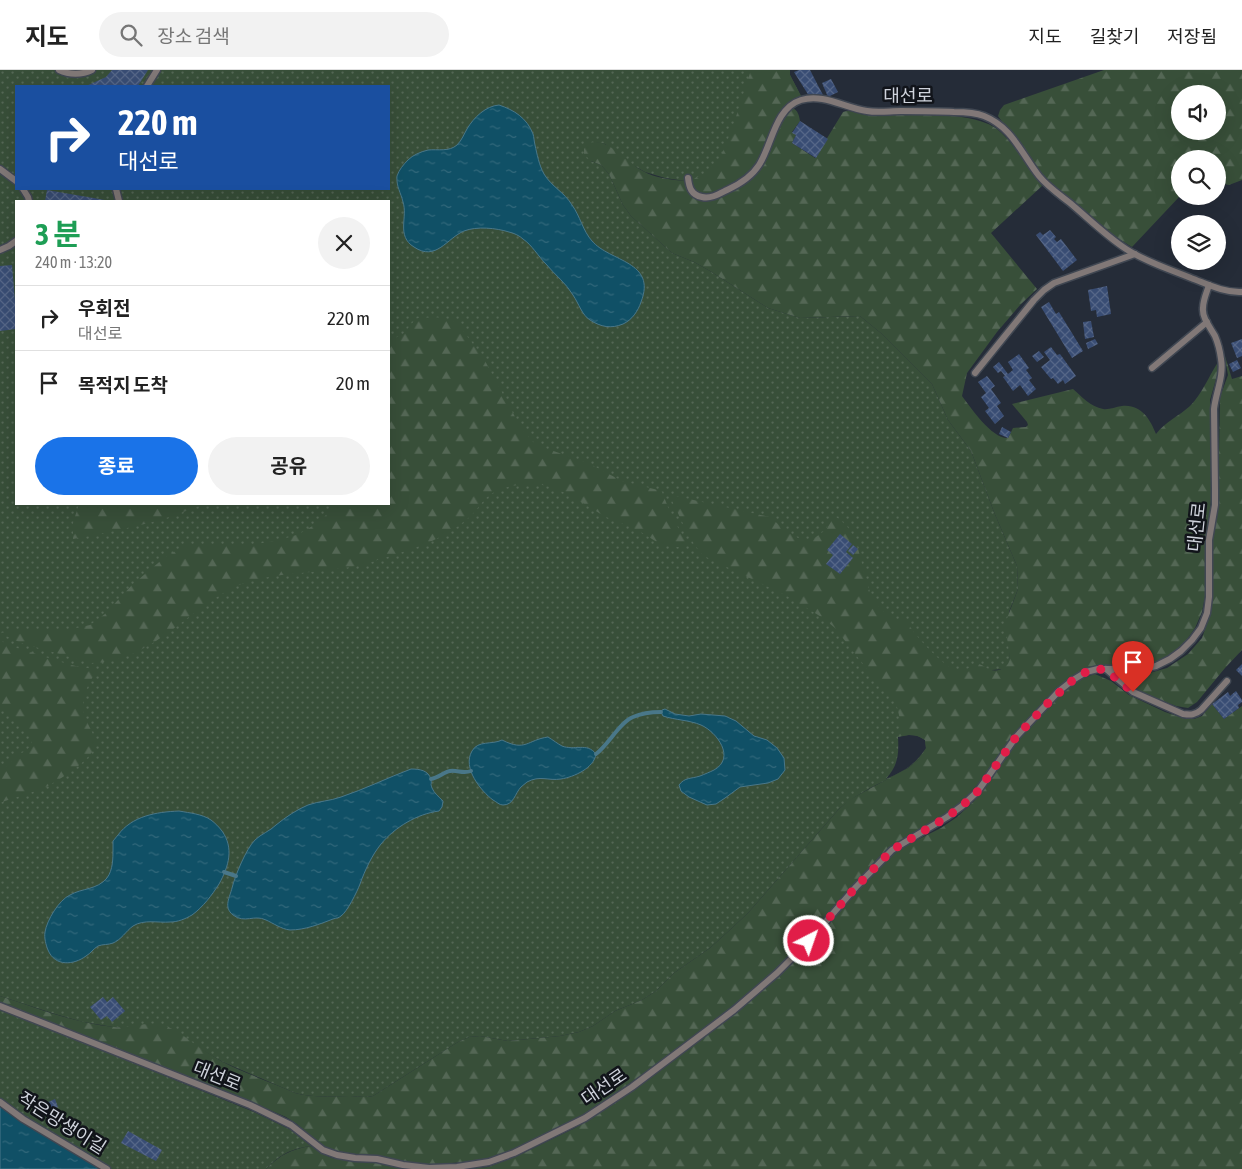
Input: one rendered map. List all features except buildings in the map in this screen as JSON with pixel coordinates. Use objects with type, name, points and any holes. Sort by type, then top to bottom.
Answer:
[{"type":"lane","points":[[59,70],[75,74],[92,70]]},
{"type":"lane","points":[[148,85],[157,70]]},
{"type":"lane","name":"대선로","points":[[688,178],[692,192],[705,198],[716,196],[734,187],[754,172],[780,119],[792,104],[809,98],[819,98],[868,112],[933,111],[982,115],[1006,130],[1040,177],[1109,237],[1145,260],[1209,285],[1225,290],[1242,292]]},
{"type":"lane","points":[[0,169],[15,180]]},
{"type":"lane","points":[[0,250],[15,242]]},
{"type":"lane","points":[[975,373],[1044,290],[1054,283],[1069,277],[1134,254]]},
{"type":"lane","name":"대선로","points":[[0,1006],[250,1105],[291,1125],[323,1150],[337,1155],[377,1159],[429,1168],[457,1167],[489,1162],[514,1153],[585,1118],[632,1087],[734,1010],[777,973],[809,941],[856,887],[892,850],[947,817],[978,791],[1016,737],[1059,691],[1086,672],[1098,669],[1143,669],[1156,666],[1181,651],[1201,628],[1207,613],[1209,597],[1209,540],[1215,489],[1214,409],[1222,372],[1222,361],[1215,336],[1202,309],[1209,285]]},
{"type":"lane","points":[[1152,368],[1207,322]]},
{"type":"lane","points":[[1106,670],[1133,692],[1183,714],[1190,715],[1196,714],[1201,710],[1227,681]]},
{"type":"lane","name":"작은망생이길","points":[[0,1102],[23,1119],[107,1169]]},
{"type":"green space","points":[[0,70],[790,70],[790,75],[801,96],[790,101],[779,113],[757,163],[749,171],[718,191],[707,194],[693,187],[692,182],[665,178],[645,172],[605,144],[595,142],[591,161],[601,165],[609,174],[623,205],[631,216],[672,253],[710,271],[768,308],[800,318],[860,316],[882,334],[932,384],[948,420],[971,451],[1017,566],[1018,589],[1009,612],[1010,663],[1004,669],[992,670],[932,737],[924,753],[911,765],[926,748],[925,740],[918,736],[909,735],[898,737],[897,760],[886,779],[906,769],[904,770],[870,788],[839,809],[748,913],[710,948],[674,973],[656,991],[642,1000],[615,1011],[593,1026],[579,1032],[560,1036],[508,1041],[480,1036],[469,1037],[373,1096],[364,1097],[315,1096],[295,1093],[223,1062],[151,1024],[124,1028],[83,1022],[0,996]]},
{"type":"green space","points":[[751,70],[790,70],[790,75],[801,96],[791,100],[780,112],[761,154],[748,172],[716,191],[698,193],[693,187],[692,182],[695,178],[705,174],[719,159],[734,123]]},
{"type":"green space","points":[[1104,70],[1242,70],[1242,180],[1226,184],[1226,150],[1171,150],[1172,205],[1132,247],[1114,236],[1044,177],[1013,133],[998,116],[1004,105]]},
{"type":"green space","points":[[793,108],[798,113],[800,121],[792,132],[796,135],[792,143],[815,158],[843,112],[846,111],[865,115],[941,115],[973,119],[987,123],[997,129],[1009,141],[1042,186],[991,233],[1037,289],[997,332],[967,373],[962,396],[982,422],[995,434],[1008,438],[1013,428],[1026,427],[1028,425],[1012,404],[1073,389],[1086,401],[1099,408],[1108,409],[1129,406],[1140,410],[1148,418],[1156,434],[1190,406],[1202,390],[1218,362],[1218,372],[1210,400],[1212,491],[1205,554],[1205,596],[1202,612],[1195,628],[1183,645],[1170,655],[1143,666],[1095,667],[1084,670],[1074,676],[1057,689],[1013,735],[981,781],[967,796],[952,810],[893,846],[773,974],[736,1005],[679,1049],[584,1115],[494,1157],[430,1165],[376,1156],[339,1153],[322,1146],[286,1117],[218,1088],[0,1003],[0,996],[56,1014],[99,1025],[120,1027],[150,1024],[163,1025],[179,1033],[221,1061],[295,1093],[315,1096],[366,1097],[373,1096],[469,1037],[480,1036],[508,1041],[560,1036],[579,1032],[593,1026],[615,1011],[642,1000],[656,991],[674,973],[710,948],[748,913],[839,809],[858,795],[908,768],[918,760],[926,749],[925,740],[918,736],[898,737],[900,719],[892,698],[835,628],[823,618],[787,596],[704,556],[689,536],[670,497],[671,495],[770,517],[798,538],[810,540],[824,531],[833,515],[844,523],[852,534],[872,595],[885,613],[895,619],[907,620],[914,632],[928,648],[944,663],[957,671],[979,664],[994,670],[1006,666],[1010,658],[1005,624],[1018,589],[1017,566],[971,451],[948,420],[932,384],[882,334],[860,316],[800,318],[768,308],[710,271],[672,253],[631,216],[623,205],[609,174],[601,165],[591,161],[584,154],[584,149],[588,143],[602,143],[614,149],[638,168],[648,173],[664,178],[686,181],[699,199],[707,201],[714,199],[756,174],[784,119]]},
{"type":"green space","points":[[418,318],[444,318],[458,324],[484,359],[521,428],[539,446],[588,463],[622,481],[662,492],[672,517],[687,543],[686,547],[661,544],[638,531],[604,516],[572,496],[554,488],[536,484],[516,485],[503,488],[491,494],[472,515],[457,527],[437,539],[416,547],[359,566],[271,577],[239,585],[220,595],[151,644],[133,654],[113,660],[91,663],[21,643],[0,633],[17,629],[72,629],[90,625],[105,614],[132,585],[164,558],[189,545],[251,545],[280,540],[299,534],[319,522],[336,505],[390,505],[390,340],[403,334]]},
{"type":"green space","points":[[1224,353],[1232,379],[1242,376],[1242,650],[1197,702],[1188,708],[1176,706],[1145,694],[1120,676],[1127,672],[1146,674],[1167,668],[1188,654],[1202,638],[1211,612],[1213,588],[1212,543],[1218,510],[1220,397],[1228,375]]},
{"type":"green space","points":[[79,505],[201,505],[155,521],[73,539],[73,523]]},
{"type":"green space","points":[[0,640],[50,659],[70,665],[96,669],[97,671],[84,695],[83,702],[84,715],[95,740],[94,749],[90,755],[76,768],[48,786],[0,803],[0,771],[8,765],[14,753],[19,754],[28,749],[32,743],[31,736],[27,730],[0,708]]},
{"type":"green space","points":[[1095,674],[1111,681],[1129,695],[1165,712],[1186,719],[1202,716],[1212,704],[1224,719],[1242,706],[1242,1169],[467,1169],[488,1167],[517,1156],[575,1128],[667,1064],[751,1000],[801,952],[891,855],[941,828],[957,817],[974,801],[1020,736],[1046,708],[1068,688],[1083,678]]},
{"type":"green space","points":[[0,1009],[254,1112],[291,1130],[311,1146],[286,1153],[266,1169],[103,1169],[0,1105]]},
{"type":"green space","points":[[311,1146],[332,1158],[375,1162],[402,1169],[266,1169],[286,1153]]},
{"type":"water","points":[[499,105],[515,112],[527,123],[533,134],[538,160],[544,174],[569,201],[592,241],[600,248],[629,264],[643,278],[644,288],[638,309],[623,324],[606,326],[587,318],[564,283],[529,244],[513,233],[481,228],[469,229],[458,234],[441,247],[429,252],[414,247],[405,237],[404,208],[397,180],[401,168],[410,158],[419,153],[454,147],[477,116],[490,107]]},
{"type":"water","points":[[665,709],[675,714],[725,716],[736,721],[754,736],[767,740],[777,748],[784,758],[785,770],[778,779],[768,783],[740,787],[716,804],[707,805],[689,797],[681,791],[679,785],[681,782],[714,770],[724,759],[724,752],[718,739],[707,728],[696,723],[663,716],[661,712]]},
{"type":"water","points":[[548,737],[567,747],[589,748],[596,754],[592,764],[583,771],[566,778],[536,779],[527,782],[519,789],[510,803],[503,805],[493,800],[478,785],[469,765],[472,751],[478,745],[502,740],[522,745]]},
{"type":"water","points":[[411,769],[420,770],[428,774],[433,790],[443,801],[442,807],[439,811],[407,822],[387,838],[378,848],[366,868],[352,902],[340,917],[307,928],[290,930],[262,918],[237,918],[230,912],[228,902],[241,863],[257,838],[295,811],[312,804],[350,794]]},
{"type":"water","points":[[179,811],[200,815],[211,820],[226,837],[229,850],[228,864],[219,884],[207,901],[192,915],[181,920],[137,924],[130,928],[116,942],[98,946],[88,955],[71,963],[60,962],[51,956],[45,941],[48,922],[58,906],[70,895],[99,885],[107,878],[112,864],[113,841],[130,823],[137,819],[162,812]]},
{"type":"water","points":[[0,1105],[103,1169],[0,1169]]},
{"type":"waterway","points":[[596,754],[628,720],[643,714],[661,712]]},
{"type":"waterway","points":[[431,779],[450,771],[471,771]]},
{"type":"waterway","points":[[224,872],[236,876]]},
{"type":"route","points":[[809,941],[856,887],[892,850],[947,817],[978,791],[1016,737],[1059,691],[1073,680],[1086,672],[1098,669],[1106,670],[1133,692]]}]
